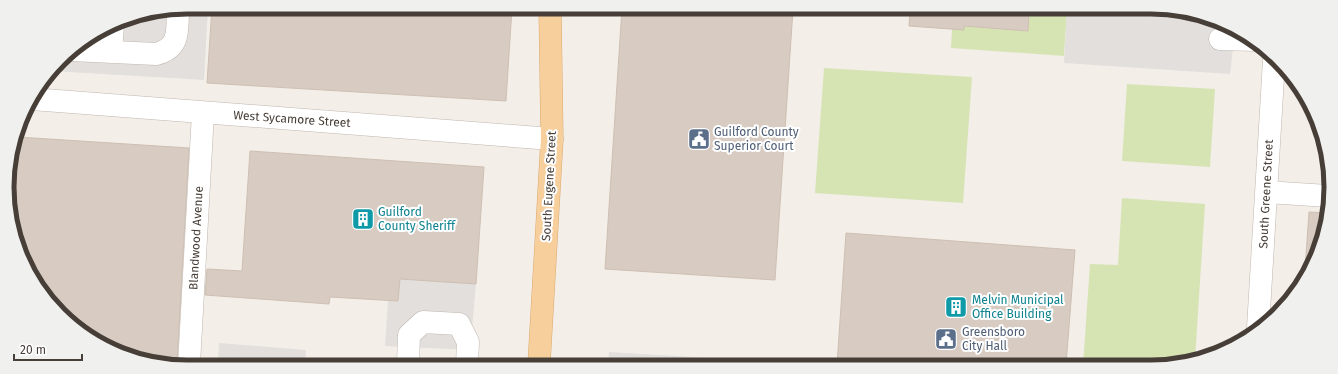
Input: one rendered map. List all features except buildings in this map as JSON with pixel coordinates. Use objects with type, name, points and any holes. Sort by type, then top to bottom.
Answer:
[{"type":"main road","name":"South Eugene Street","points":[[539,360],[552,139],[550,14]]},
{"type":"street","points":[[81,50],[156,54],[163,52],[173,45],[176,39],[178,14]]},
{"type":"street","points":[[111,52],[113,31]]},
{"type":"street","points":[[1220,39],[1242,40]]},
{"type":"street","name":"South Greene Street","points":[[1258,322],[1274,66]]},
{"type":"street","name":"West Sycamore Street","points":[[37,99],[552,139]]},
{"type":"street","name":"Blandwood Avenue","points":[[189,360],[203,113]]},
{"type":"street","points":[[1266,192],[1324,196]]},
{"type":"street","points":[[408,360],[409,335],[423,322],[459,324],[468,342],[467,360]]},
{"type":"green space","points":[[1029,14],[1067,14],[1064,56],[951,48],[952,29],[964,30],[964,26],[1028,31]]},
{"type":"green space","points":[[824,68],[972,77],[963,203],[815,193]]},
{"type":"green space","points":[[1127,84],[1215,89],[1210,167],[1122,161]]},
{"type":"green space","points":[[1122,198],[1205,204],[1195,354],[1162,360],[1083,360],[1090,264],[1118,265]]},
{"type":"shaded area","points":[[208,14],[204,80],[59,71],[73,57],[91,43],[110,32],[131,23],[164,15]]},
{"type":"shaded area","points":[[1067,14],[1174,15],[1207,23],[1235,35],[1230,74],[1064,63]]},
{"type":"shaded area","points":[[400,279],[476,284],[470,350],[385,346],[388,301],[398,301]]},
{"type":"shaded area","points":[[219,343],[306,350],[305,360],[218,360]]},
{"type":"shaded area","points":[[609,352],[744,360],[608,360]]},
{"type":"shaded area","points":[[368,358],[409,360],[368,360]]},
{"type":"place","name":"Guilford County Superior Court","points":[[699,139]]},
{"type":"place","name":"Guilford County Sheriff","points":[[363,219]]},
{"type":"place","name":"Melvin Municipal Office Building","points":[[956,307]]},
{"type":"place","name":"Greensboro City Hall","points":[[946,339]]}]
